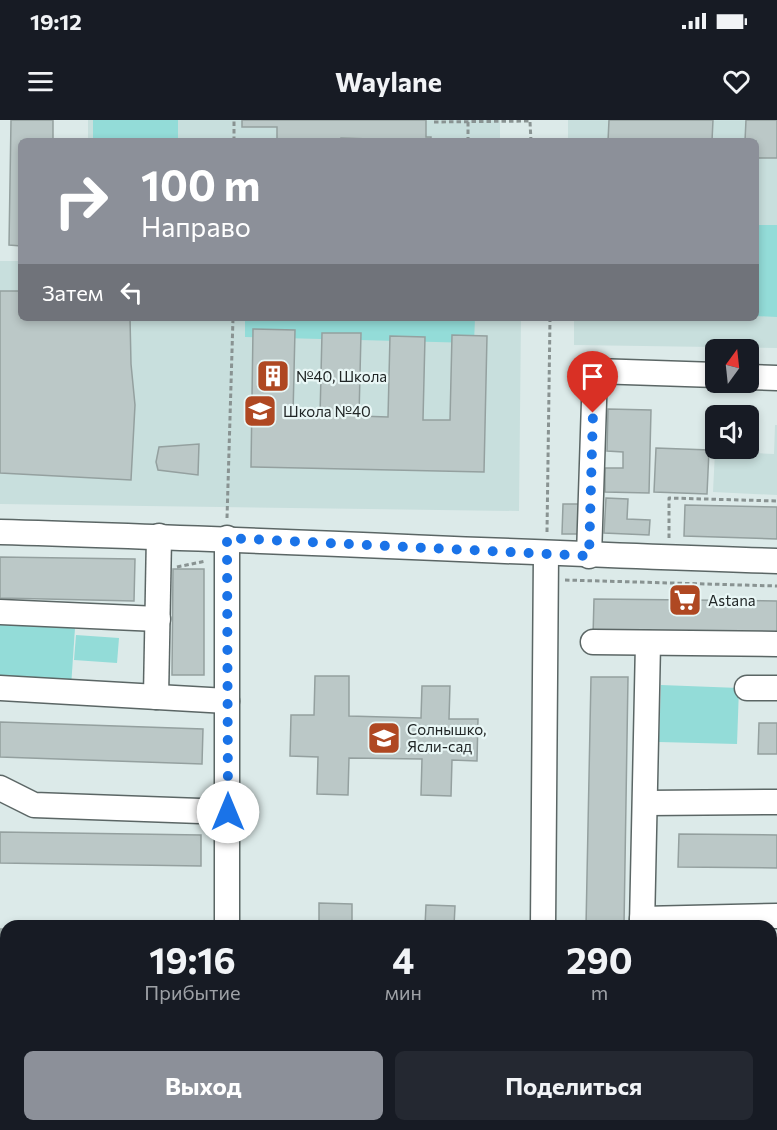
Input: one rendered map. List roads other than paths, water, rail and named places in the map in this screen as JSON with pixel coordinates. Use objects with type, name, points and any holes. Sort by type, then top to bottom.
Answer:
[{"type":"street","points":[[589,556],[595,370],[705,375]]},
{"type":"street","points":[[759,377],[777,378]]},
{"type":"street","points":[[0,532],[159,536],[227,545],[777,561]]},
{"type":"street","points":[[156,696],[159,536]]},
{"type":"street","points":[[227,545],[227,920]]},
{"type":"street","points":[[543,920],[546,554]]},
{"type":"street","points":[[0,612],[158,619]]},
{"type":"street","points":[[593,642],[777,644]]},
{"type":"street","points":[[642,920],[648,643]]},
{"type":"street","points":[[0,688],[227,701]]},
{"type":"street","points":[[747,688],[777,688]]},
{"type":"street","points":[[0,788],[34,806],[228,812]]},
{"type":"street","points":[[646,803],[777,802]]},
{"type":"street","points":[[687,920],[777,916]]},
{"type":"place","name":"№40, Школа","points":[[273,376]]},
{"type":"place","name":"Школа №40","points":[[260,411]]},
{"type":"place","name":"Astana","points":[[685,600]]},
{"type":"place","name":"Солнышко, Ясли-сад","points":[[384,738]]}]
